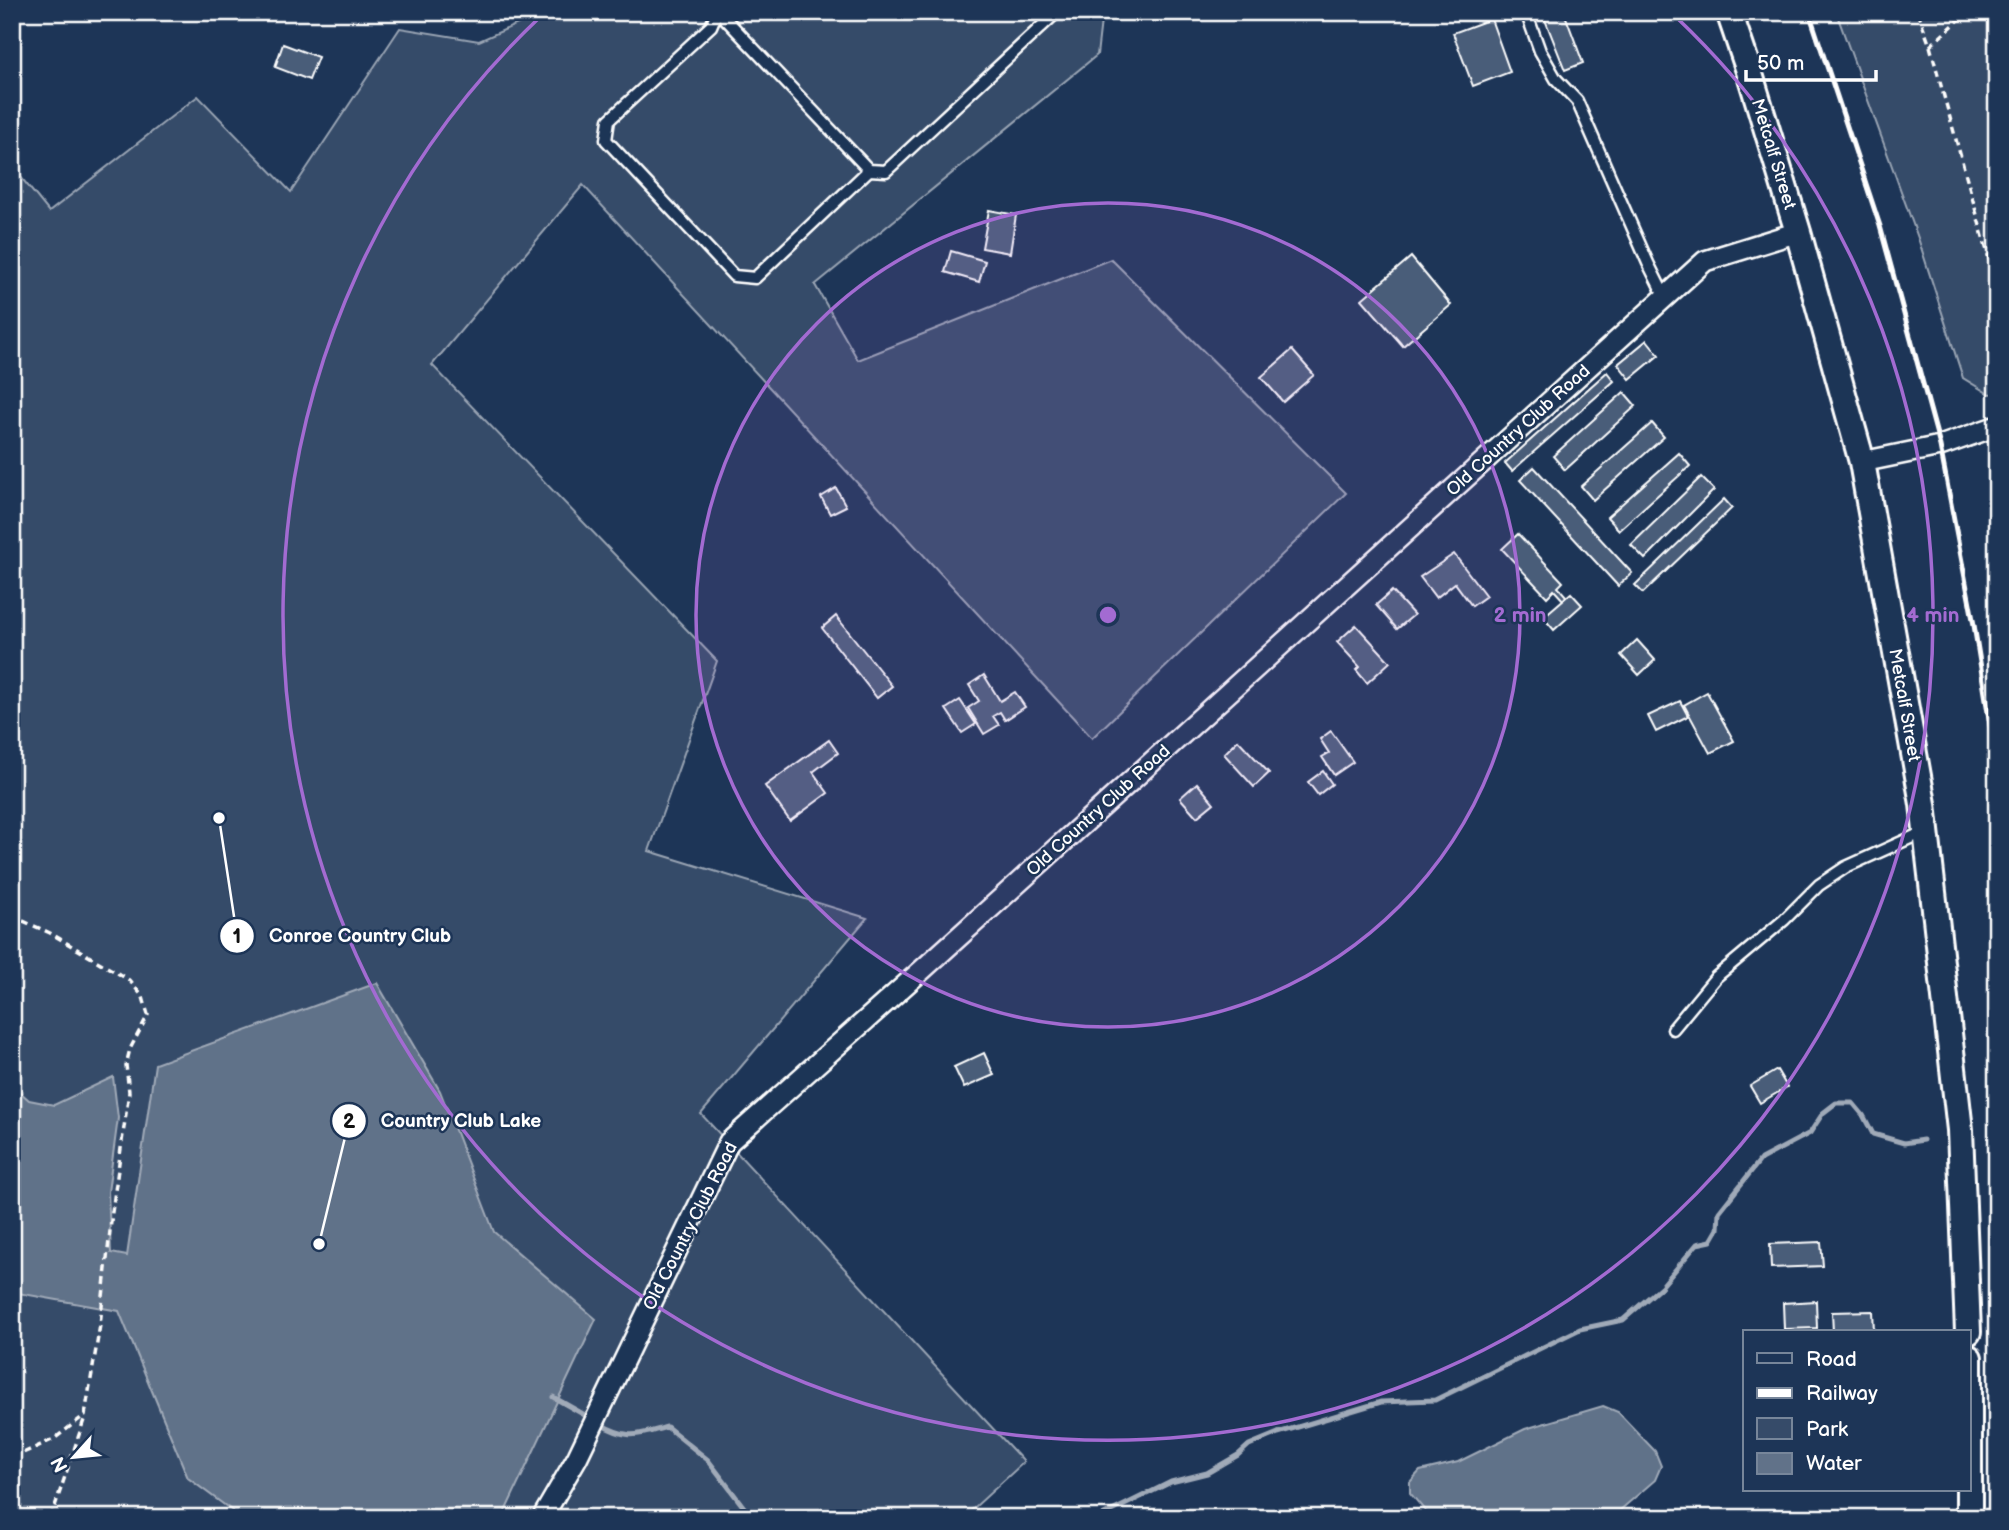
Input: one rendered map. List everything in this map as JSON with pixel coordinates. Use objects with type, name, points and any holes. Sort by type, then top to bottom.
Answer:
[{"type":"street","name":"Metcalf Street","points":[[1729,12],[1798,232],[1862,462],[1926,830],[1960,1130],[1968,1330]]},
{"type":"street","name":"Old Country Club Road","points":[[542,1518],[577,1458],[729,1142],[1705,261],[1798,232]]},
{"type":"street","points":[[1862,462],[1940,446],[1997,426]]},
{"type":"street","points":[[1969,1492],[1969,1518]]},
{"type":"lane","points":[[869,170],[755,278],[734,276],[606,139],[609,120],[711,26],[718,12],[869,170],[886,172],[1057,12]]},
{"type":"lane","points":[[1526,12],[1540,51],[1556,79],[1577,101],[1665,298]]},
{"type":"lane","points":[[1673,1029],[1716,977],[1784,920],[1819,885],[1846,867],[1926,830]]},
{"type":"path","points":[[1918,12],[1930,46],[1997,287]]},
{"type":"path","points":[[1930,46],[1968,12]]},
{"type":"path","points":[[12,916],[51,933],[129,980],[143,997],[148,1016],[130,1049],[126,1065],[129,1093],[100,1325],[85,1415],[51,1518]]},
{"type":"path","points":[[12,1458],[54,1439],[85,1415]]},
{"type":"green space","points":[[545,12],[1102,12],[1097,55],[815,285],[858,360],[1111,259],[1346,493],[1092,738],[583,185],[432,365],[717,661],[649,851],[867,918],[701,1114],[1024,1462],[963,1518],[12,1518],[12,166],[49,212],[198,96],[291,192],[400,28],[479,41]]},
{"type":"green space","points":[[1836,12],[1997,12],[1997,393],[1989,394],[1963,378],[1918,238]]},
{"type":"water","points":[[377,983],[440,1091],[494,1232],[596,1319],[502,1518],[242,1518],[188,1478],[119,1311],[12,1292],[12,1085],[29,1100],[54,1105],[113,1077],[118,1118],[108,1192],[111,1253],[127,1256],[155,1064]]},
{"type":"water","points":[[1603,1406],[1618,1412],[1655,1451],[1661,1466],[1655,1480],[1611,1518],[1431,1518],[1410,1493],[1410,1482],[1420,1471],[1458,1462],[1525,1429]]},
{"type":"building","points":[[1542,12],[1564,12],[1583,63],[1565,70]]},
{"type":"building","points":[[1491,19],[1510,72],[1473,86],[1453,33]]},
{"type":"building","points":[[283,44],[318,57],[309,80],[275,67]]},
{"type":"building","points":[[989,210],[1016,215],[1010,253],[982,248]]},
{"type":"building","points":[[951,251],[985,261],[979,282],[945,272]]},
{"type":"building","points":[[1411,257],[1451,305],[1403,346],[1362,299]]},
{"type":"building","points":[[1647,340],[1659,355],[1630,379],[1618,364]]},
{"type":"building","points":[[1292,350],[1314,375],[1283,402],[1261,377]]},
{"type":"building","points":[[1607,372],[1614,381],[1512,471],[1505,463]]},
{"type":"building","points":[[1624,392],[1636,406],[1565,470],[1553,456]]},
{"type":"building","points":[[1652,423],[1664,437],[1593,500],[1581,486]]},
{"type":"building","points":[[1679,453],[1690,466],[1619,530],[1607,517]]},
{"type":"building","points":[[1534,467],[1632,573],[1618,586],[1520,480]]},
{"type":"building","points":[[1701,477],[1714,490],[1645,559],[1631,545]]},
{"type":"building","points":[[836,488],[846,506],[830,514],[821,497]]},
{"type":"building","points":[[1724,499],[1732,508],[1643,593],[1635,585]]},
{"type":"building","points":[[1518,534],[1563,582],[1558,587],[1566,596],[1563,600],[1554,590],[1547,597],[1502,549]]},
{"type":"building","points":[[1454,554],[1486,596],[1472,606],[1455,583],[1436,598],[1420,577]]},
{"type":"building","points":[[1392,591],[1414,615],[1397,629],[1376,605]]},
{"type":"building","points":[[1571,593],[1582,605],[1554,630],[1543,617]]},
{"type":"building","points":[[836,616],[892,686],[877,698],[822,628]]},
{"type":"building","points":[[1356,625],[1390,662],[1367,683],[1356,670],[1360,667],[1337,642]]},
{"type":"building","points":[[1637,640],[1655,660],[1639,675],[1621,655]]},
{"type":"building","points":[[984,675],[1000,701],[1015,692],[1025,707],[1005,720],[1000,712],[993,716],[999,725],[984,734],[968,708],[979,701],[969,685]]},
{"type":"building","points":[[1707,692],[1734,741],[1710,753],[1684,705]]},
{"type":"building","points":[[960,700],[976,724],[962,733],[946,709]]},
{"type":"building","points":[[1680,701],[1688,716],[1656,732],[1648,716]]},
{"type":"building","points":[[1331,731],[1353,762],[1334,775],[1322,757],[1329,753],[1320,739]]},
{"type":"building","points":[[829,740],[838,753],[813,772],[828,793],[790,821],[765,786]]},
{"type":"building","points":[[1238,740],[1269,773],[1254,787],[1224,754]]},
{"type":"building","points":[[1323,771],[1332,784],[1318,795],[1308,782]]},
{"type":"building","points":[[1197,783],[1214,803],[1197,817],[1180,798]]},
{"type":"building","points":[[984,1053],[994,1075],[964,1088],[954,1067]]},
{"type":"building","points":[[1777,1070],[1787,1087],[1760,1103],[1750,1086]]},
{"type":"building","points":[[1821,1242],[1823,1266],[1771,1268],[1770,1244]]},
{"type":"building","points":[[1816,1301],[1817,1328],[1784,1329],[1783,1303]]},
{"type":"building","points":[[1873,1311],[1874,1330],[1833,1330],[1832,1312]]},
{"type":"waterway","points":[[1098,1518],[1171,1482],[1207,1473],[1238,1455],[1249,1445],[1278,1433],[1381,1402],[1435,1400],[1580,1329],[1623,1320],[1661,1287],[1697,1244],[1711,1241],[1718,1229],[1719,1212],[1761,1159],[1810,1133],[1823,1113],[1836,1103],[1853,1103],[1873,1134],[1904,1143],[1923,1140]]},
{"type":"waterway","points":[[553,1397],[590,1418]]},
{"type":"waterway","points":[[598,1423],[617,1432],[632,1435],[667,1427],[708,1460],[752,1518]]},
{"type":"railway","points":[[1809,12],[1880,226],[1940,446],[1974,625],[1997,768]]},
{"type":"place","name":"Conroe Country Club","points":[[219,818]]},
{"type":"place","name":"Country Club Lake","points":[[319,1244]]}]
